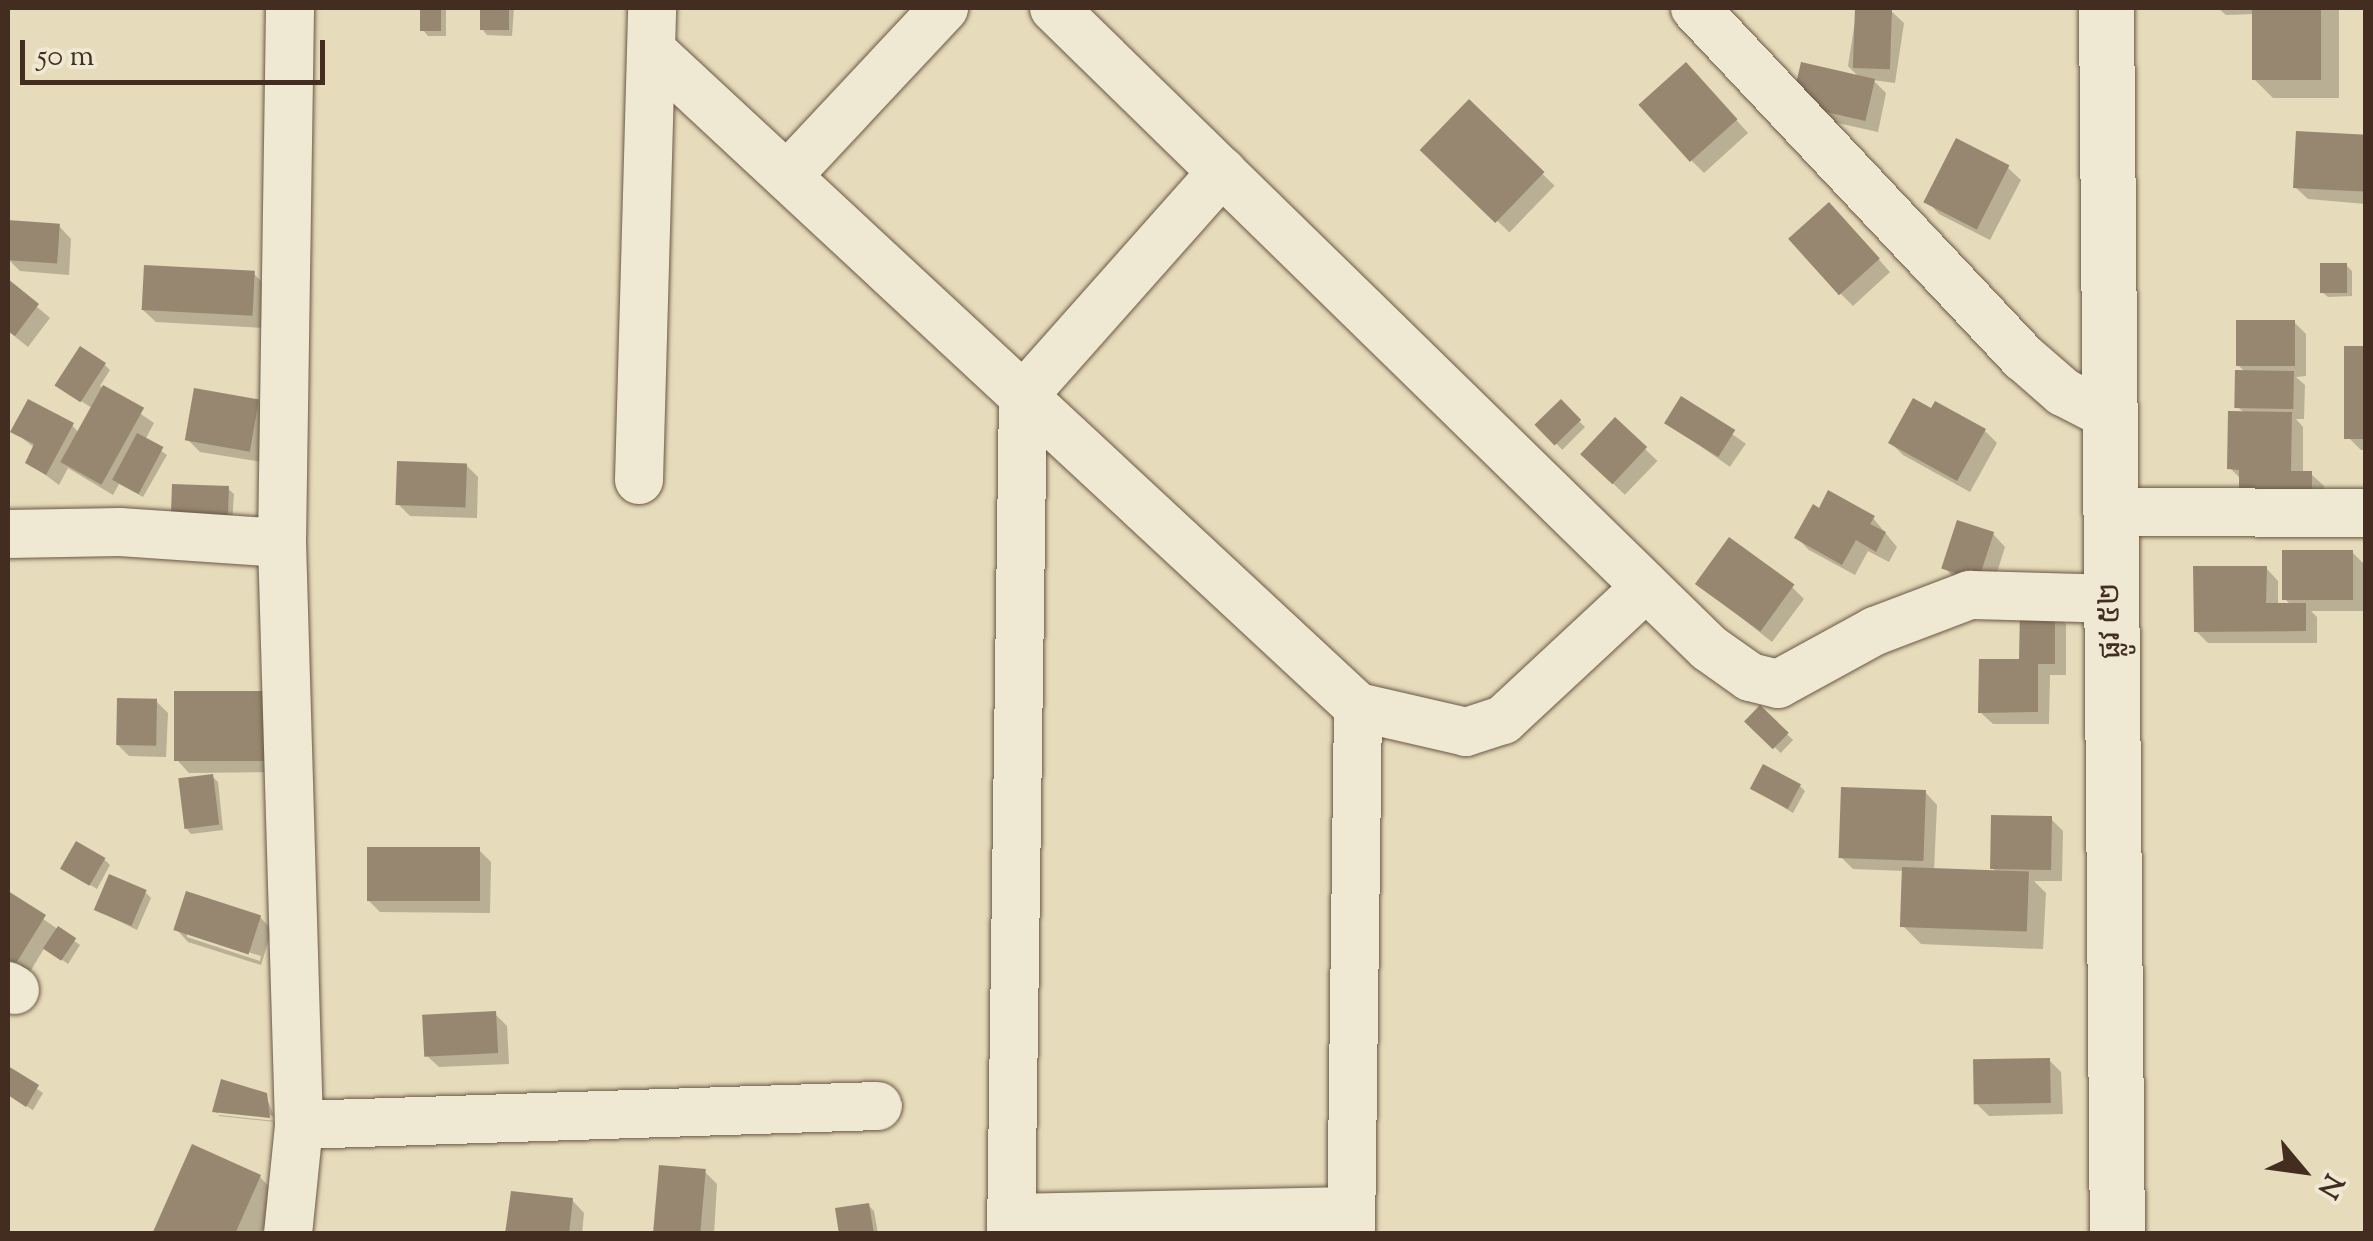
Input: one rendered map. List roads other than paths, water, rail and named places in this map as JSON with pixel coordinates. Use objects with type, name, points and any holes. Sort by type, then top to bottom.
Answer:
[{"type":"street","points":[[288,1234],[299,1126],[282,543],[290,8]]},
{"type":"street","points":[[787,176],[944,8]]},
{"type":"street","points":[[1054,8],[1708,648],[1750,677],[1778,684],[1875,632],[1970,595],[2112,599]]},
{"type":"street","points":[[1695,8],[2024,358],[2063,392],[2110,416]]},
{"type":"street","name":"ផ្លូវ ៥២","points":[[2106,8],[2117,1234]]},
{"type":"street","points":[[652,29],[787,176],[1358,708],[1466,732],[1502,720],[1646,587]]},
{"type":"street","points":[[639,480],[652,29]]},
{"type":"street","points":[[1222,172],[1023,396],[1011,1226],[1351,1222],[1358,708]]},
{"type":"street","points":[[2110,512],[2366,513]]},
{"type":"street","points":[[8,534],[120,532],[282,543]]},
{"type":"street","points":[[299,1126],[878,1106]]}]
